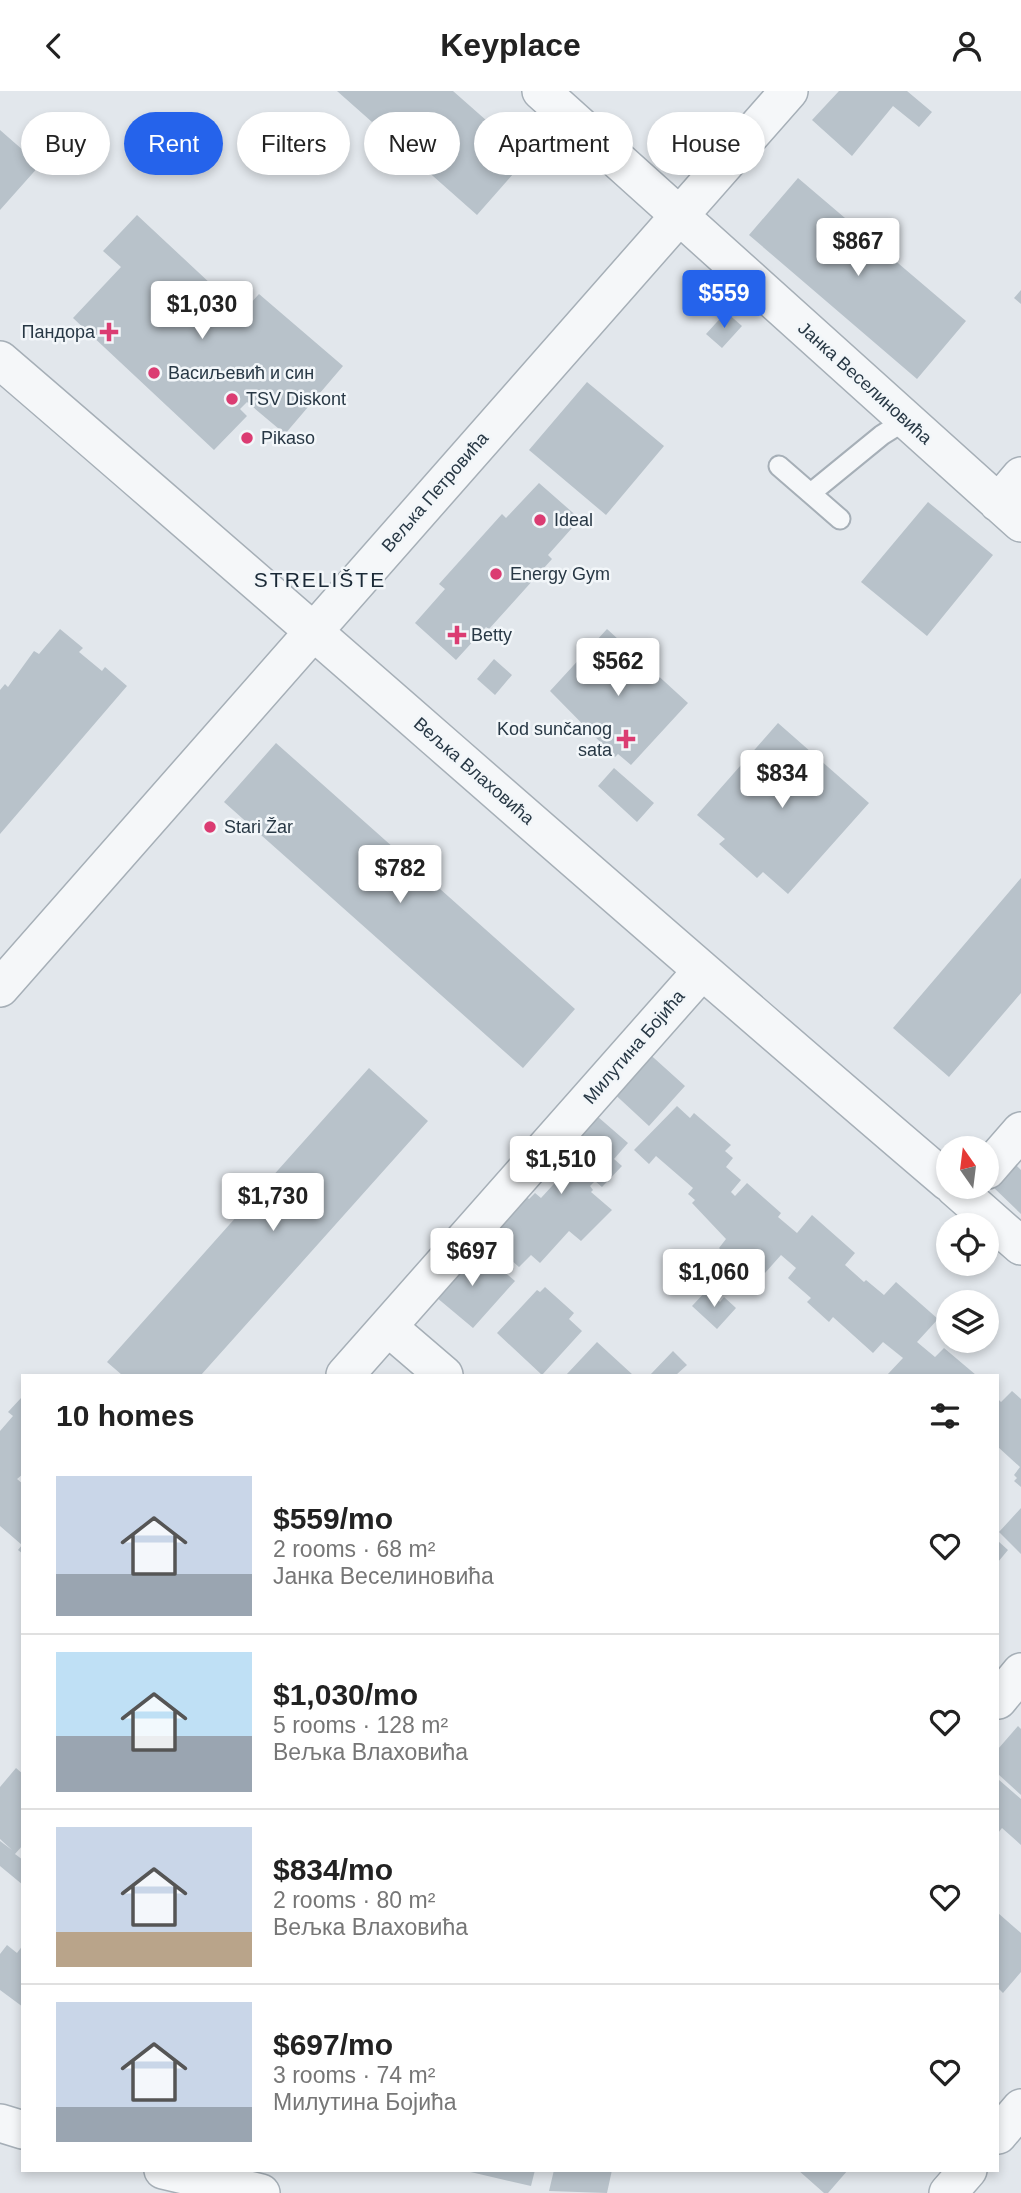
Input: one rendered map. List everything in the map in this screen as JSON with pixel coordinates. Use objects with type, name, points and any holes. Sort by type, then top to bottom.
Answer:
[{"type":"street","name":"Јанка Веселиновића","points":[[541,91],[906,420],[1013,501]]},
{"type":"street","name":"Вељка Петровића","points":[[0,988],[789,91]]},
{"type":"street","name":"Вељка Влаховића","points":[[0,360],[314,629],[701,972],[936,1161]]},
{"type":"street","name":"Милутина Бојића","points":[[346,1374],[701,972]]},
{"type":"street","points":[[999,1152],[1021,1131]]},
{"type":"street","name":"Вељка Влаховића","points":[[979,1199],[1021,1246]]},
{"type":"street","points":[[388,1327],[443,1374]]},
{"type":"street","points":[[999,1699],[1021,1672]]},
{"type":"street","points":[[999,2135],[1021,2108]]},
{"type":"street","points":[[0,2123],[21,2129]]},
{"type":"street","points":[[172,2172],[261,2193]]},
{"type":"street","points":[[948,2193],[966,2172]]},
{"type":"lane","points":[[811,493],[882,435],[906,420]]},
{"type":"lane","points":[[779,466],[841,519]]},
{"type":"building","points":[[337,91],[453,91],[477,112],[474,112],[474,175],[512,175],[477,215],[432,175],[460,175],[460,112],[364,112],[364,115]]},
{"type":"building","points":[[839,91],[907,91],[932,112],[919,127],[893,106],[852,156],[812,120]]},
{"type":"building","points":[[0,130],[21,148],[21,175],[31,175],[0,210]]},
{"type":"building","points":[[798,178],[966,321],[917,379],[749,235]]},
{"type":"building","points":[[137,215],[242,313],[259,294],[343,366],[285,434],[247,402],[240,409],[247,416],[214,450],[73,318],[121,267],[103,251]]},
{"type":"building","points":[[1021,290],[1021,304],[1014,298]]},
{"type":"building","points":[[726,312],[742,326],[722,348],[706,334]]},
{"type":"building","points":[[587,382],[664,446],[606,515],[529,450]]},
{"type":"building","points":[[539,483],[580,519],[548,555],[552,559],[489,629],[486,627],[456,660],[415,623],[445,589],[439,584],[502,514],[506,518]]},
{"type":"building","points":[[928,502],[993,555],[927,636],[861,582]]},
{"type":"building","points":[[60,629],[83,648],[79,652],[102,671],[105,667],[127,686],[0,834],[0,690],[5,684],[8,687],[34,651],[39,654]]},
{"type":"building","points":[[607,629],[688,703],[631,765],[618,754],[615,757],[550,691]]},
{"type":"building","points":[[494,659],[512,675],[495,695],[477,679]]},
{"type":"building","points":[[778,723],[869,803],[788,894],[763,872],[757,878],[719,844],[725,839],[697,815]]},
{"type":"building","points":[[276,743],[575,1009],[523,1068],[224,802]]},
{"type":"building","points":[[614,768],[654,803],[637,822],[598,786]]},
{"type":"building","points":[[1021,878],[1021,993],[949,1077],[893,1028]]},
{"type":"building","points":[[644,1049],[685,1086],[649,1126],[608,1088]]},
{"type":"building","points":[[369,1068],[428,1121],[202,1374],[121,1374],[107,1362]]},
{"type":"building","points":[[677,1106],[690,1118],[694,1113],[731,1145],[725,1151],[733,1158],[726,1167],[741,1180],[731,1192],[735,1196],[747,1183],[781,1213],[778,1217],[797,1233],[812,1215],[855,1253],[845,1265],[864,1282],[866,1280],[884,1295],[896,1282],[936,1317],[936,1321],[917,1342],[935,1357],[939,1353],[950,1353],[975,1374],[888,1374],[903,1358],[883,1342],[873,1353],[833,1317],[829,1322],[807,1302],[811,1298],[788,1278],[796,1268],[781,1255],[765,1273],[742,1252],[732,1260],[719,1248],[726,1239],[692,1203],[695,1200],[688,1194],[693,1188],[656,1156],[649,1164],[634,1150]]},
{"type":"building","points":[[590,1110],[628,1143],[614,1159],[622,1166],[602,1187],[595,1181],[590,1186],[593,1190],[591,1192],[612,1210],[581,1241],[569,1231],[540,1263],[531,1255],[519,1267],[481,1233],[519,1190],[529,1199],[535,1193],[541,1198],[563,1174],[558,1169],[564,1163],[552,1153]]},
{"type":"building","points":[[1014,1163],[1021,1170],[1021,1214],[999,1193],[999,1179]]},
{"type":"building","points":[[464,1253],[477,1265],[485,1255],[515,1281],[473,1328],[430,1292]]},
{"type":"building","points":[[545,1287],[574,1313],[569,1319],[582,1331],[543,1374],[497,1333],[537,1290],[540,1292]]},
{"type":"building","points":[[707,1290],[720,1302],[724,1297],[736,1308],[717,1329],[692,1306]]},
{"type":"building","points":[[597,1342],[632,1374],[567,1374]]},
{"type":"building","points":[[673,1351],[687,1365],[677,1374],[651,1374]]},
{"type":"building","points":[[1012,1391],[1021,1399],[1021,1487],[1014,1481],[1017,1478],[1014,1475],[1020,1467],[999,1448],[999,1400],[1001,1402]]},
{"type":"building","points":[[21,1398],[21,1476],[17,1479],[21,1482],[21,1544],[0,1526],[0,1431],[13,1416],[8,1412]]},
{"type":"building","points":[[1021,1508],[1021,1554],[999,1532]]},
{"type":"building","points":[[999,1542],[1008,1550],[999,1561]]},
{"type":"building","points":[[1018,1726],[1021,1729],[1021,1795],[999,1775],[999,1748]]},
{"type":"building","points":[[16,1768],[21,1772],[21,1847],[15,1854],[21,1858],[21,1883],[0,1866],[0,1841],[12,1850],[0,1839],[0,1787]]},
{"type":"building","points":[[999,1780],[1021,1799],[1021,1845],[1002,1828],[999,1832]]},
{"type":"building","points":[[999,1914],[1021,1933],[1021,1972],[1003,1993],[999,1989]]},
{"type":"building","points":[[7,1945],[17,1953],[21,1948],[21,2006],[0,1990],[0,1954]]},
{"type":"building","points":[[471,2172],[534,2172],[531,2186]]},
{"type":"building","points":[[554,2172],[612,2172],[607,2193],[549,2191]]},
{"type":"building","points":[[800,2172],[846,2172],[828,2193],[824,2193]]},
{"type":"place","name":"Пандора","points":[[109,332]]},
{"type":"place","name":"Васиљевић и син","points":[[154,373]]},
{"type":"place","name":"TSV Diskont","points":[[232,399]]},
{"type":"place","name":"Pikaso","points":[[247,438]]},
{"type":"place","name":"Ideal","points":[[540,520]]},
{"type":"place","name":"Energy Gym","points":[[496,574]]},
{"type":"place","name":"Betty","points":[[457,635]]},
{"type":"place","name":"Kod sunčanog sata","points":[[626,739]]},
{"type":"place","name":"Stari Žar","points":[[210,827]]},
{"type":"district","name":"STRELIŠTE","points":[[320,579]]}]
